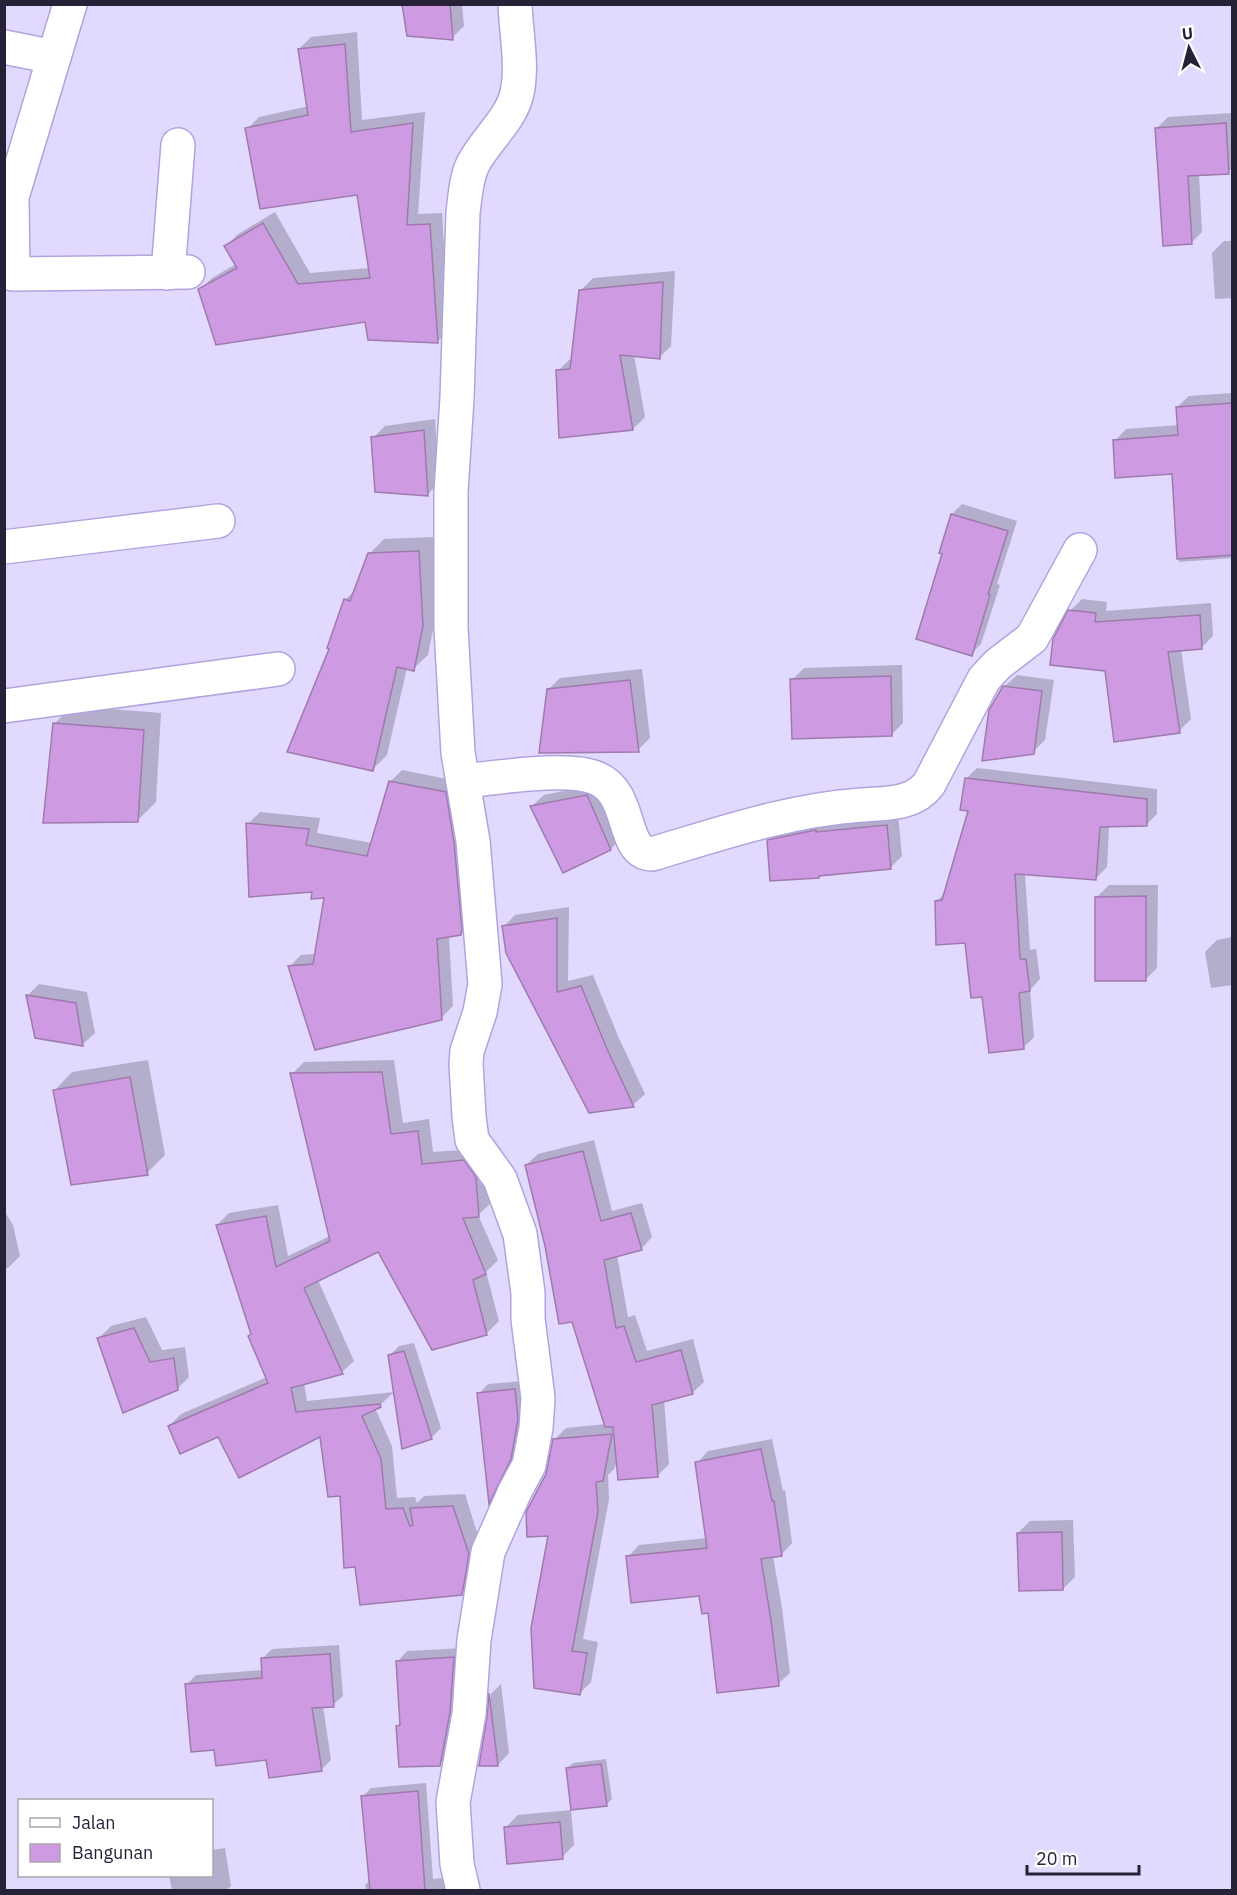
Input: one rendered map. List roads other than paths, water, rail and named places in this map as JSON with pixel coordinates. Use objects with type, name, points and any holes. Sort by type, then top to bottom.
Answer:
[{"type":"street","points":[[70,4],[8,197],[13,274],[178,272],[178,145]]},
{"type":"street","points":[[463,1890],[457,1864],[453,1802],[468,1714],[476,1629],[488,1552],[529,1465],[536,1428],[538,1398],[520,1234],[500,1179],[472,1140],[469,1116],[467,1051],[480,1012],[485,984],[473,842],[458,753],[451,628],[451,492],[457,398],[463,213],[466,187],[472,166],[500,125],[516,94],[519,75],[515,4]]},
{"type":"street","points":[[4,47],[54,57]]},
{"type":"street","points":[[4,547],[218,521]]},
{"type":"street","points":[[463,781],[560,772],[596,777],[609,785],[618,796],[634,842],[638,850],[644,854],[652,854],[793,813],[836,806],[909,800],[923,792],[929,783],[984,679],[998,664],[1032,638],[1080,550]]},
{"type":"street","points":[[4,706],[278,669]]}]
